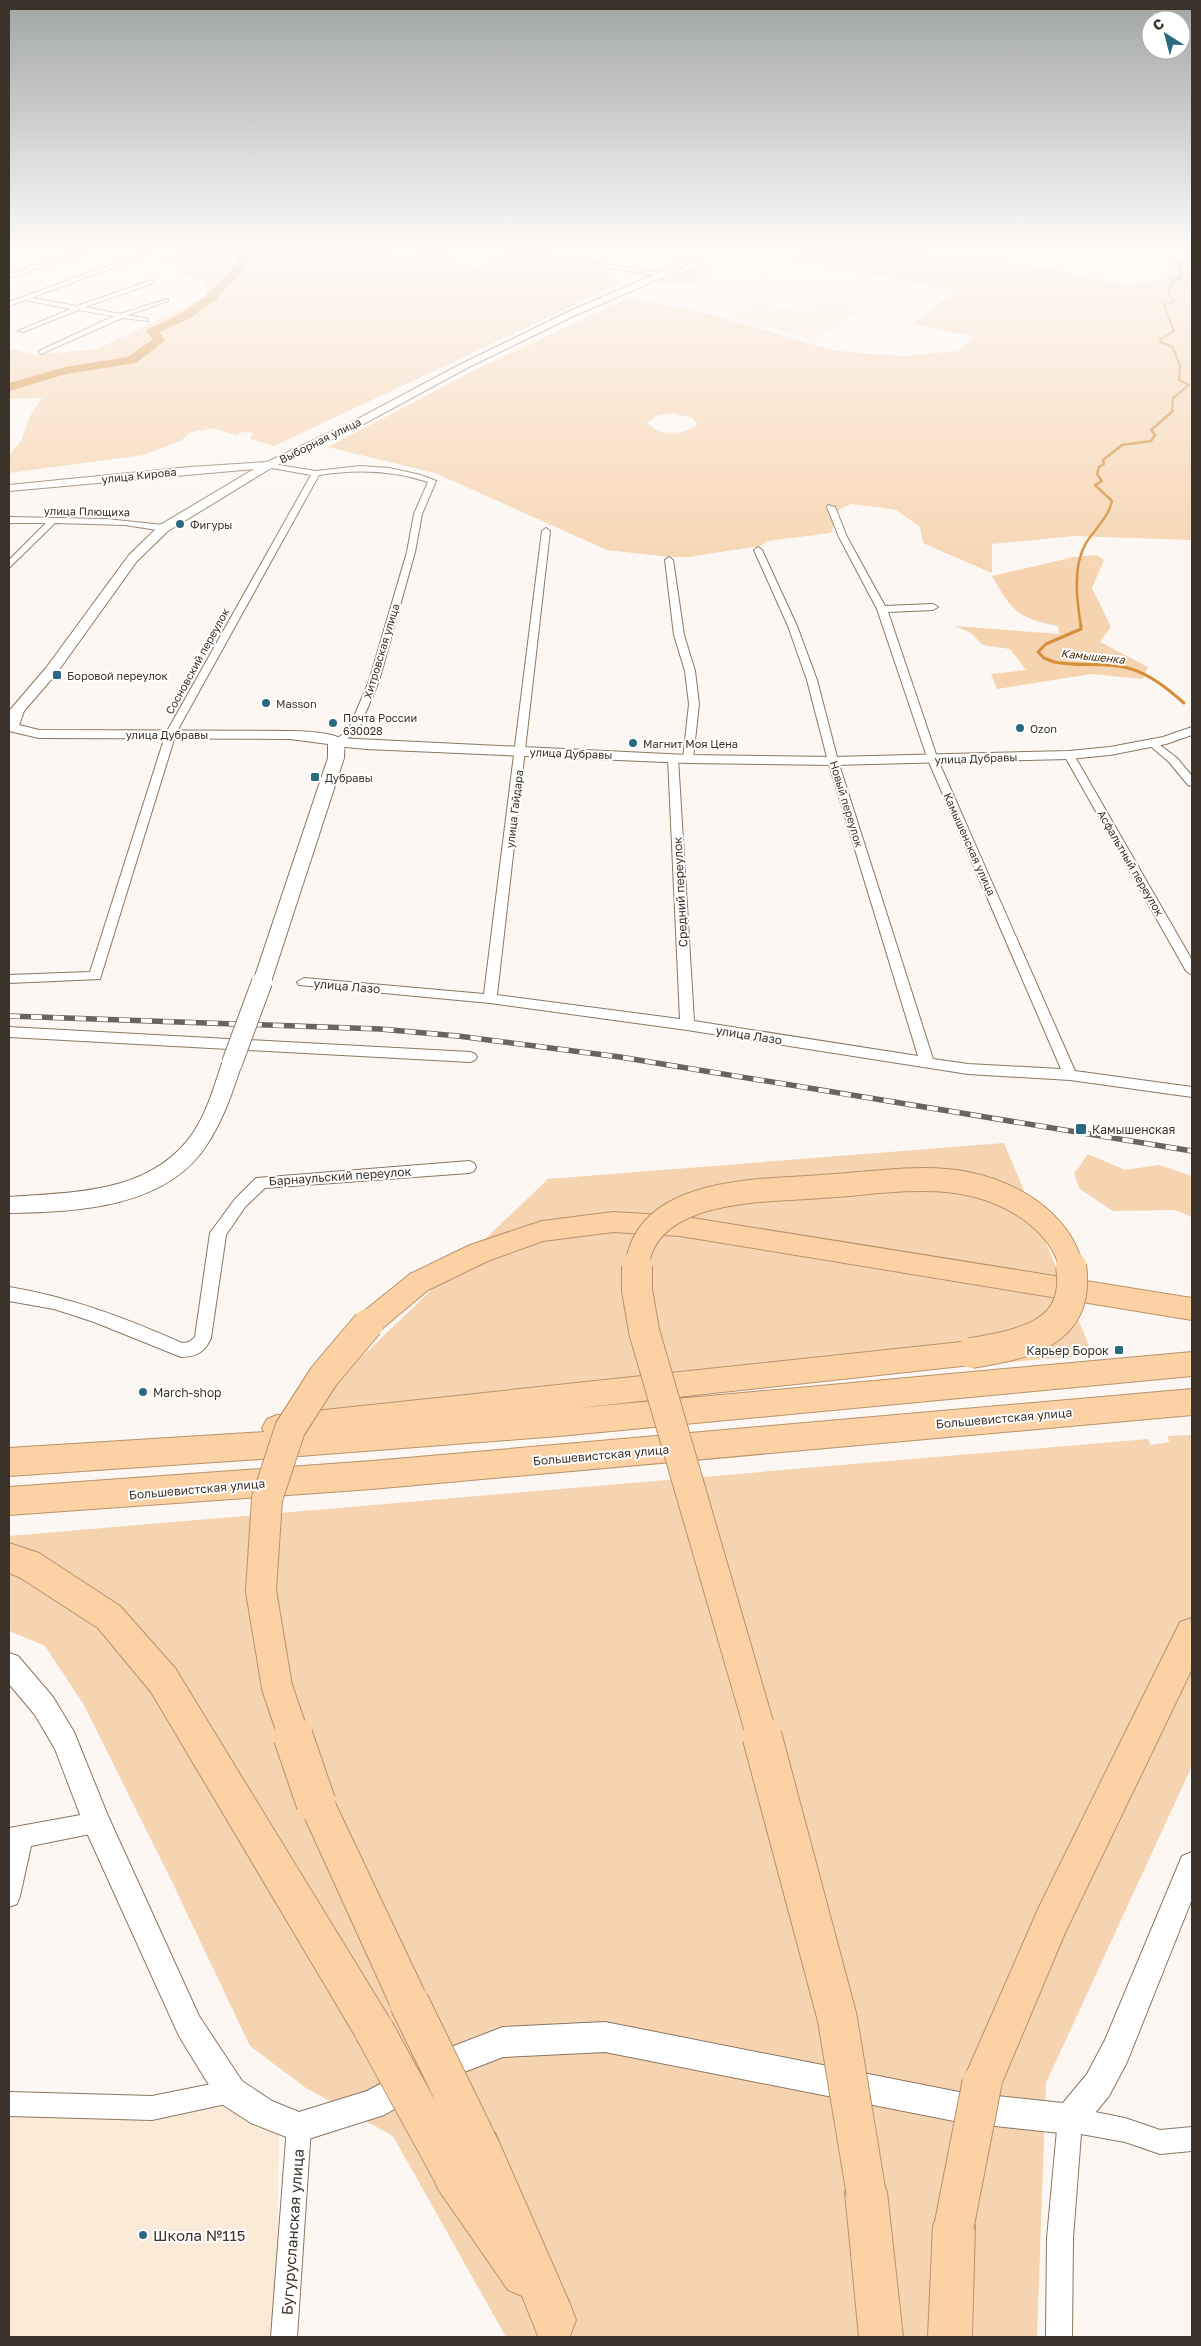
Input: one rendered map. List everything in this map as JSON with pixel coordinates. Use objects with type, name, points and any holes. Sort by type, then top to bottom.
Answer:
[{"type":"highway","points":[[9,1461],[346,1420],[970,1354],[1013,1346],[1038,1336],[1055,1324],[1066,1311],[1074,1290],[1072,1266],[1066,1247],[1053,1229],[1037,1215],[992,1189],[942,1179],[758,1191],[716,1197],[673,1214],[656,1227],[638,1260],[635,1283],[644,1330],[749,1688],[837,2017],[866,2192],[881,2337]]},
{"type":"highway","points":[[467,2161],[409,2002],[316,1803],[277,1687],[262,1591],[267,1499],[290,1429],[324,1376],[368,1324],[419,1282],[479,1252],[542,1231],[613,1222],[680,1226],[1192,1309]]},
{"type":"highway","points":[[9,1461],[261,1446],[560,1423],[1192,1364]]},
{"type":"highway","name":"Большевистская улица","points":[[9,1501],[100,1497],[558,1460],[888,1428],[1192,1402]]},
{"type":"highway","points":[[9,1558],[28,1564],[109,1617],[163,1680],[374,2030],[467,2161],[554,2320]]},
{"type":"highway","points":[[950,2337],[954,2226],[982,2083],[1052,1920],[1192,1634]]},
{"type":"main road","name":"Выборная улица","points":[[10,730],[17,710],[51,671],[133,558],[164,528],[269,465],[356,424],[485,355]]},
{"type":"main road","name":"улица Кирова","points":[[9,488],[190,470],[269,465]]},
{"type":"main road","name":"улица Дубравы","points":[[10,730],[38,734],[171,733],[290,735],[324,738],[336,742]]},
{"type":"main road","points":[[9,1205],[68,1203],[98,1199],[147,1184],[166,1173],[186,1157],[211,1124],[226,1089],[232,1063],[262,982],[336,758],[336,742]]},
{"type":"street","points":[[269,465],[316,473]]},
{"type":"street","name":"Хитровская улица","points":[[316,473],[349,468],[366,469],[432,481],[418,514],[411,552],[374,681],[352,733],[336,742]]},
{"type":"street","name":"Сосновский переулок","points":[[9,979],[96,976],[171,733],[316,473]]},
{"type":"street","name":"Камышенская улица","points":[[831,507],[843,537],[882,609],[933,760],[1070,1075]]},
{"type":"street","name":"улица Плющиха","points":[[9,520],[126,522],[164,528]]},
{"type":"street","points":[[9,566],[52,522]]},
{"type":"street","name":"улица Гайдара","points":[[490,999],[546,530]]},
{"type":"street","name":"Новый переулок","points":[[758,550],[772,577],[826,725],[833,762],[926,1063]]},
{"type":"street","points":[[669,560],[679,634],[690,671],[694,704],[688,759]]},
{"type":"street","points":[[882,609],[933,607]]},
{"type":"street","name":"улица Дубравы","points":[[336,742],[688,759],[833,762],[1069,755],[1110,751],[1192,731]]},
{"type":"street","points":[[1152,742],[1173,760],[1192,783]]},
{"type":"street","name":"Асфальтный переулок","points":[[1069,755],[1192,971]]},
{"type":"street","name":"Средний переулок","points":[[673,758],[687,1025]]},
{"type":"street","name":"улица Лазо","points":[[304,982],[490,999],[687,1025],[968,1069],[1070,1075],[1192,1092]]},
{"type":"street","points":[[9,1032],[470,1058]]},
{"type":"street","name":"Барнаульский переулок","points":[[9,1294],[44,1298],[125,1324],[181,1350],[190,1350],[198,1346],[203,1338],[218,1234],[240,1203],[261,1182],[469,1167]]},
{"type":"street","points":[[9,1664],[44,1706],[65,1741],[97,1823],[189,2026],[231,2092],[262,2112],[299,2127],[374,2104],[436,2068],[503,2042],[605,2037],[959,2107],[1070,2119],[1125,2130],[1160,2142],[1192,2139]]},
{"type":"street","points":[[9,1896],[16,1839],[97,1823]]},
{"type":"street","points":[[1059,2337],[1060,2238],[1070,2119],[1098,2085],[1116,2051],[1185,1900],[1192,1866]]},
{"type":"street","points":[[9,2104],[152,2108],[231,2092]]},
{"type":"street","name":"Бугурусланская улица","points":[[284,2337],[299,2127]]},
{"type":"shaded area","points":[[9,355],[467,355],[274,446],[250,439],[253,433],[242,432],[236,435],[213,428],[189,433],[181,441],[143,455],[9,473],[9,455],[21,441],[30,416],[42,398],[9,399]]},
{"type":"shaded area","points":[[506,355],[1192,355],[1192,540],[1074,536],[992,544],[992,573],[923,543],[920,527],[896,510],[851,504],[839,510],[831,533],[767,541],[760,546],[688,557],[669,557],[607,550],[435,473],[328,447]],"holes":[[[673,413],[692,418],[698,424],[685,431],[672,434],[653,428],[647,423],[656,416]]]},
{"type":"shaded area","points":[[1097,555],[1104,560],[1092,588],[1111,627],[1100,642],[1148,667],[1143,679],[1091,674],[997,689],[991,674],[1026,670],[1010,649],[983,645],[971,633],[955,626],[1059,634],[1058,626],[1033,620],[1017,611],[1005,597],[992,576],[1074,557]]},
{"type":"shaded area","points":[[1004,1143],[1093,1355],[291,1424],[548,1179]]},
{"type":"shaded area","points":[[1088,1154],[1125,1170],[1159,1165],[1192,1176],[1192,1217],[1175,1210],[1113,1211],[1080,1189],[1074,1174]]},
{"type":"shaded area","points":[[1192,1435],[1192,1766],[1046,2083],[1037,2337],[506,2337],[393,2136],[306,2088],[250,2046],[173,1884],[84,1705],[45,1646],[9,1631],[9,1536],[1148,1439],[1151,1445],[1170,1442],[1167,1436]]},
{"type":"shaded area","name":"Школа №115","points":[[256,2101],[279,2134],[276,2337],[9,2337],[9,2104]]},
{"type":"waterway","points":[[9,387],[65,371],[132,360],[138,355]]},
{"type":"waterway","name":"Камышенка","points":[[1172,412],[1173,398],[1189,385],[1179,380],[1180,366],[1176,355]]},
{"type":"waterway","name":"Камышенка","points":[[1081,627],[1077,595],[1079,563],[1086,543],[1104,518],[1112,501],[1095,485],[1102,481],[1097,474],[1099,467],[1104,464],[1103,460],[1122,445],[1151,441],[1155,435],[1151,430],[1172,412]]},
{"type":"waterway","name":"Камышенка","points":[[1081,627],[1081,629],[1046,644],[1038,652],[1044,658],[1054,662],[1110,665],[1128,668],[1158,682],[1184,703]]},
{"type":"railway","points":[[9,1016],[380,1029],[458,1036],[620,1057],[1192,1151]]},
{"type":"place","name":"Фигуры","points":[[180,524]]},
{"type":"place","name":"Боровой переулок","points":[[57,675]]},
{"type":"place","name":"Masson","points":[[266,703]]},
{"type":"place","name":"Почта России 630028","points":[[333,723]]},
{"type":"place","name":"Ozon","points":[[1020,728]]},
{"type":"place","name":"Магнит Моя Цена","points":[[633,743]]},
{"type":"place","name":"Дубравы","points":[[315,777]]},
{"type":"place","name":"Камышенская","points":[[1081,1129]]},
{"type":"place","name":"Карьер Борок","points":[[1119,1350]]},
{"type":"place","name":"March-shop","points":[[143,1392]]},
{"type":"place","name":"Школа №115","points":[[143,2235]]}]
